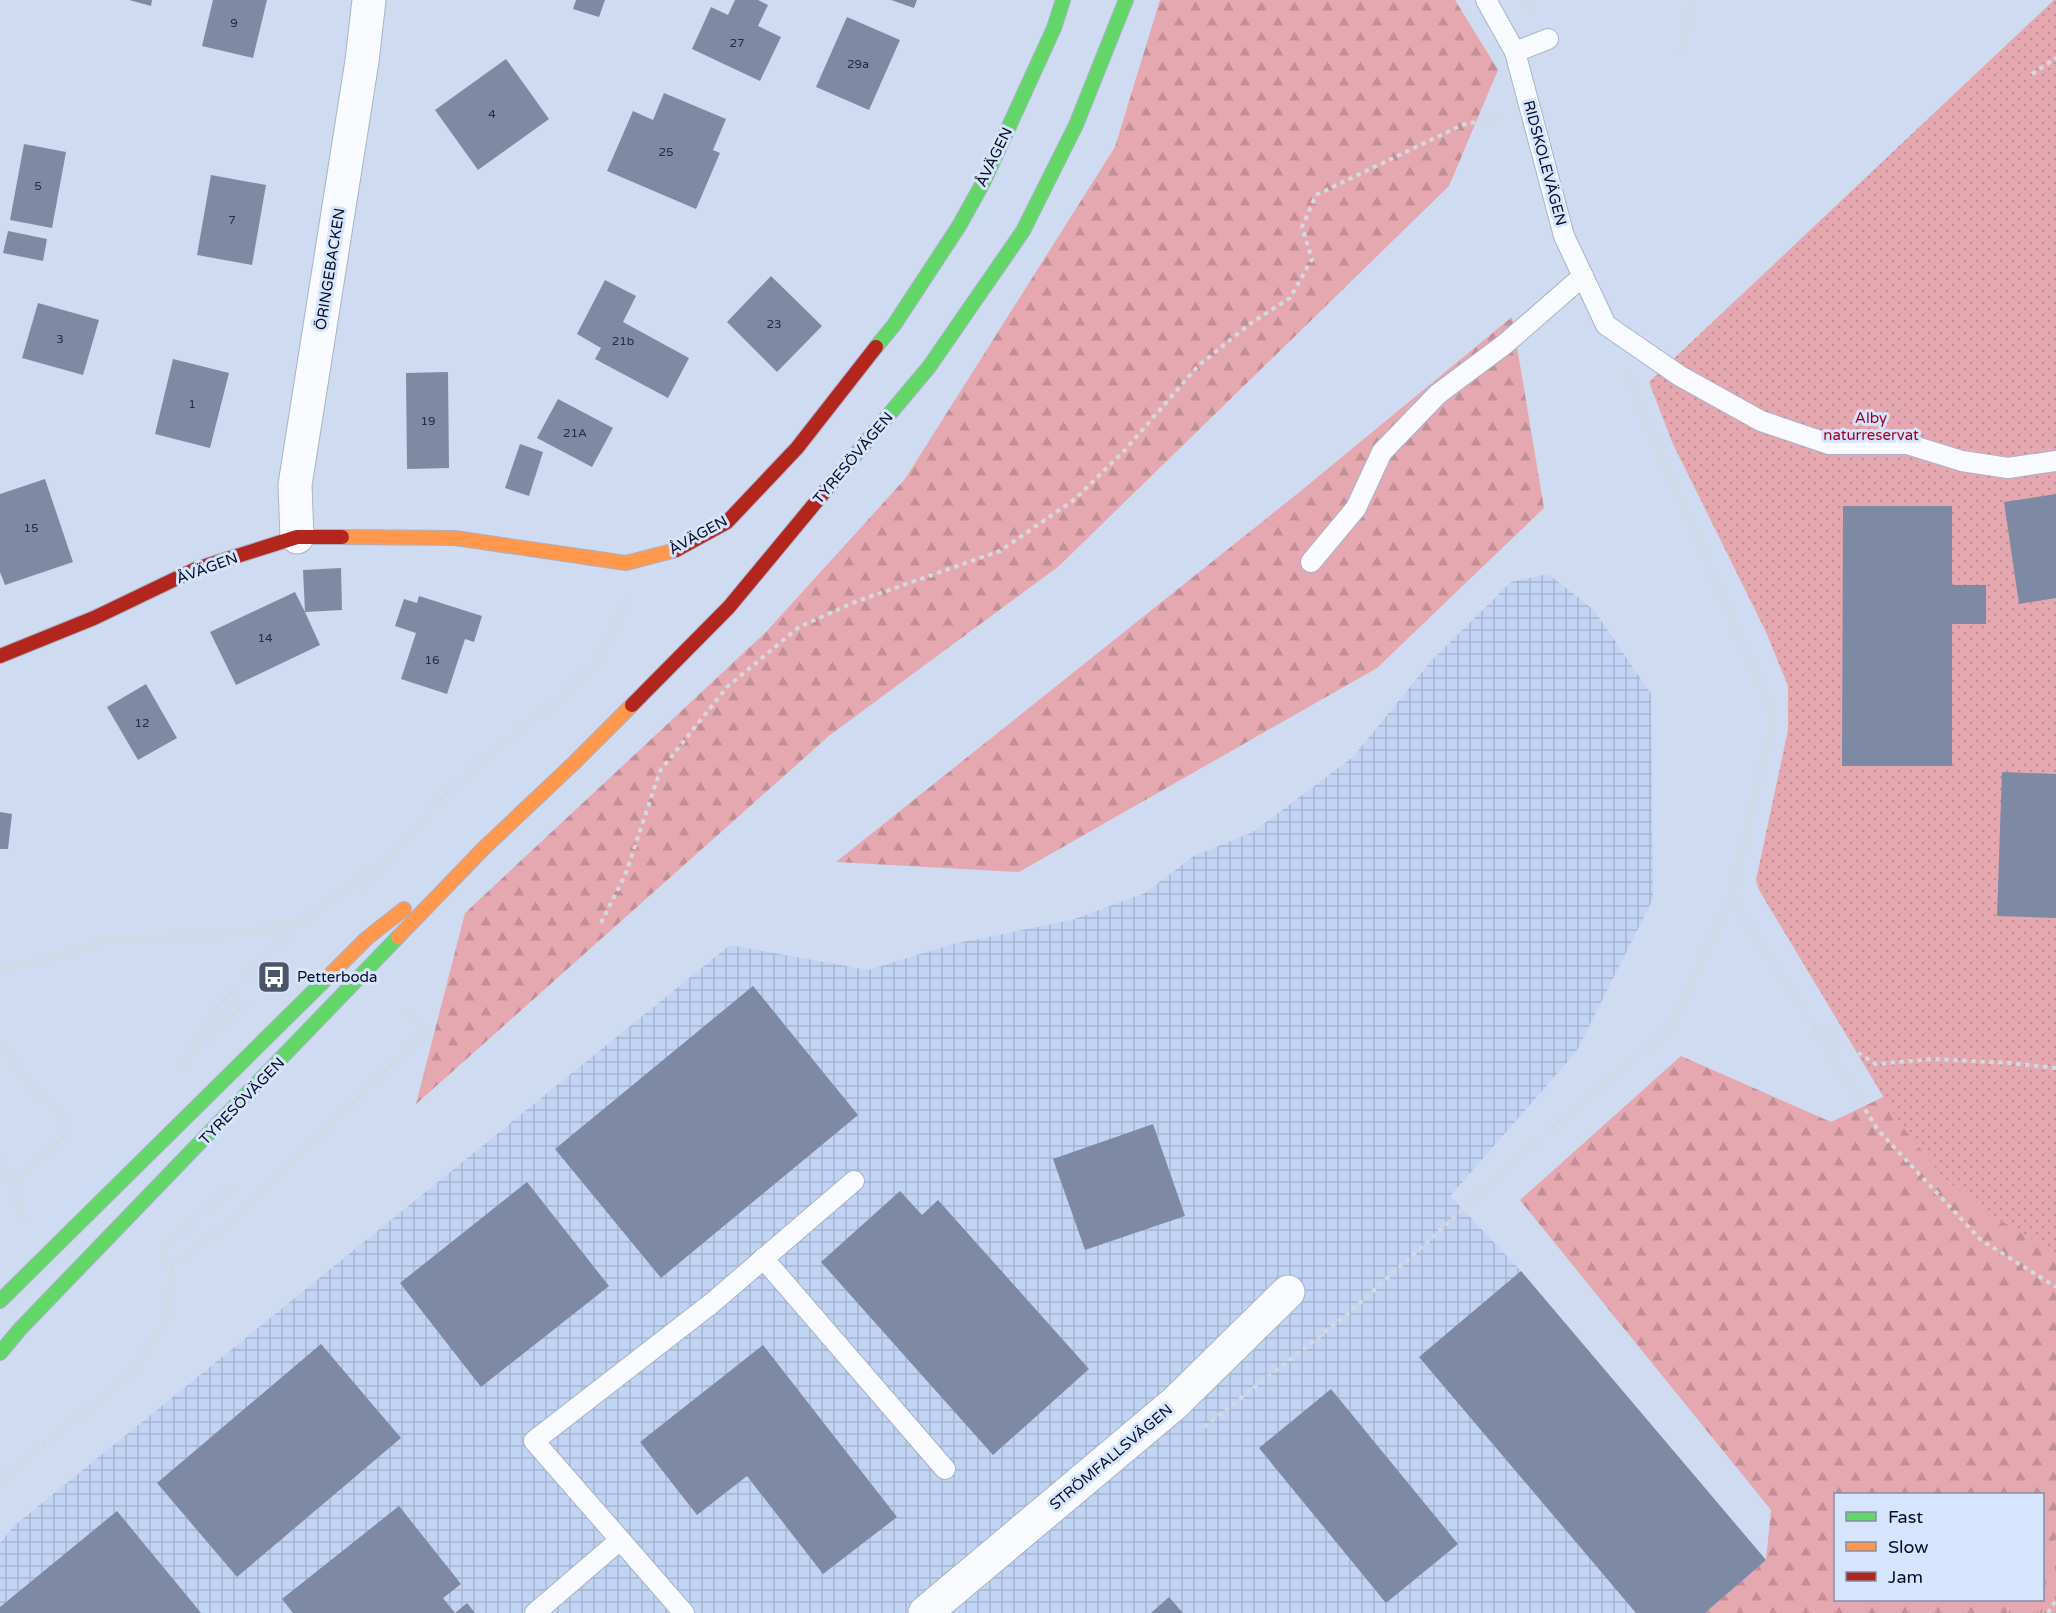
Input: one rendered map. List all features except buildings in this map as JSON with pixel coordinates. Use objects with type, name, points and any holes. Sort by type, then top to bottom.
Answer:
[{"type":"main road","name":"ÅVÄGEN","points":[[0,656],[94,618],[196,569],[297,537],[454,538],[626,563],[676,550],[727,522],[797,448],[894,325],[959,226],[984,181],[1054,28],[1063,0]]},
{"type":"main road","name":"TYRESÖVÄGEN","points":[[0,1353],[21,1328],[484,848],[573,764],[729,607],[929,367],[1023,231],[1077,125],[1126,0]]},
{"type":"main road","name":"TYRESÖVÄGEN","points":[[0,1301],[367,938],[484,848]]},
{"type":"street","name":"ÖRINGEBACKEN","points":[[297,537],[296,485],[362,61],[369,0]]},
{"type":"street","name":"STRÖMFALLSVÄGEN","points":[[925,1613],[1175,1403],[1288,1292]]},
{"type":"lane","name":"RIDSKOLEVÄGEN","points":[[1486,0],[1515,52],[1564,237],[1606,326]]},
{"type":"lane","points":[[1515,52],[1548,39]]},
{"type":"lane","points":[[1311,562],[1356,508],[1382,452],[1437,394],[1505,344],[1583,276]]},
{"type":"lane","points":[[1606,326],[1680,376],[1761,421],[1829,444],[1907,444],[1962,461],[2008,468],[2056,461]]},
{"type":"lane","points":[[684,1613],[534,1441],[712,1303],[854,1181]]},
{"type":"lane","points":[[763,1258],[945,1469]]},
{"type":"lane","points":[[535,1613],[620,1540]]},
{"type":"path","points":[[1680,53],[1692,0]]},
{"type":"path","points":[[2032,74],[2056,58]]},
{"type":"path","points":[[601,922],[626,873],[660,771],[727,687],[799,627],[855,602],[1000,551],[1075,498],[1124,451],[1198,366],[1251,323],[1290,298],[1312,259],[1302,227],[1316,195],[1462,125],[1531,111]]},
{"type":"path","points":[[1349,1313],[1562,1119],[1670,1029],[1731,897],[1774,716],[1646,424],[1606,326]]},
{"type":"path","points":[[362,894],[440,798],[486,756],[554,704],[601,655],[644,559]]},
{"type":"path","points":[[179,1076],[188,1056],[219,1005],[297,925],[394,852]]},
{"type":"path","points":[[1731,897],[1878,1130],[1981,1240],[2056,1287]]},
{"type":"path","points":[[0,968],[69,954],[106,940],[198,937],[297,925]]},
{"type":"path","points":[[188,1056],[251,1000]]},
{"type":"path","points":[[171,1268],[236,1215],[426,1032],[407,1012]]},
{"type":"path","points":[[1811,1024],[1876,1064],[1933,1059],[2056,1068]]},
{"type":"path","points":[[0,1042],[24,1077],[64,1117],[62,1139],[12,1184]]},
{"type":"path","points":[[0,1158],[12,1184],[25,1224]]},
{"type":"path","points":[[0,1479],[109,1392],[134,1368],[154,1339],[167,1314],[171,1268],[160,1251],[232,1187]]},
{"type":"path","points":[[19,1231],[25,1224],[35,1220]]},
{"type":"path","points":[[2048,1613],[2056,1600]]},
{"type":"shaded area","points":[[1548,574],[1594,610],[1651,694],[1653,899],[1576,1052],[1450,1196],[1521,1271],[1766,1560],[1705,1613],[0,1613],[0,1543],[15,1525],[730,945],[868,970],[953,944],[1072,920],[1145,893],[1194,856],[1253,832],[1353,757],[1432,660],[1511,582]]},
{"type":"green space","points":[[1160,0],[1455,0],[1498,70],[1449,186],[1059,566],[830,735],[416,1104],[465,913],[766,632],[905,479],[1115,147]]},
{"type":"green space","name":"Alby naturreservat","points":[[2056,0],[2056,1253],[1984,1211],[1942,1176],[1898,1121],[1759,890],[1756,880],[1788,730],[1788,686],[1766,632],[1672,442],[1649,382]]},
{"type":"green space","points":[[1512,317],[1544,508],[1377,668],[1019,872],[836,862],[1297,494]]},
{"type":"green space","points":[[2056,948],[2056,1538],[2044,1557],[2044,1493],[1834,1493],[1834,1601],[2015,1601],[2007,1613],[1705,1613],[1766,1560],[1771,1510],[1520,1200],[1681,1056],[1831,1122],[1921,1079]]},
{"type":"green space","points":[[2056,1538],[2056,1613],[2007,1613],[2015,1601],[2044,1601],[2044,1557]]},
{"type":"traffic: fast","points":[[876,347],[894,325],[959,226],[984,181],[1054,28],[1063,0]]},
{"type":"traffic: fast","points":[[845,467],[929,367],[1023,231],[1076,125],[1126,0]]},
{"type":"traffic: fast","points":[[0,1353],[21,1328],[398,937]]},
{"type":"traffic: fast","points":[[0,1301],[327,978]]},
{"type":"traffic: slow","points":[[342,537],[455,538],[626,563],[676,550]]},
{"type":"traffic: slow","points":[[398,937],[484,848],[632,705]]},
{"type":"traffic: slow","points":[[327,978],[367,938],[404,909]]},
{"type":"traffic: jam","points":[[676,550],[727,522],[797,448],[876,347]]},
{"type":"traffic: jam","points":[[632,705],[729,607],[845,467]]},
{"type":"traffic: jam","points":[[0,656],[94,618],[196,569],[297,537],[342,537]]},
{"type":"place","name":"Petterboda","points":[[274,977]]}]
